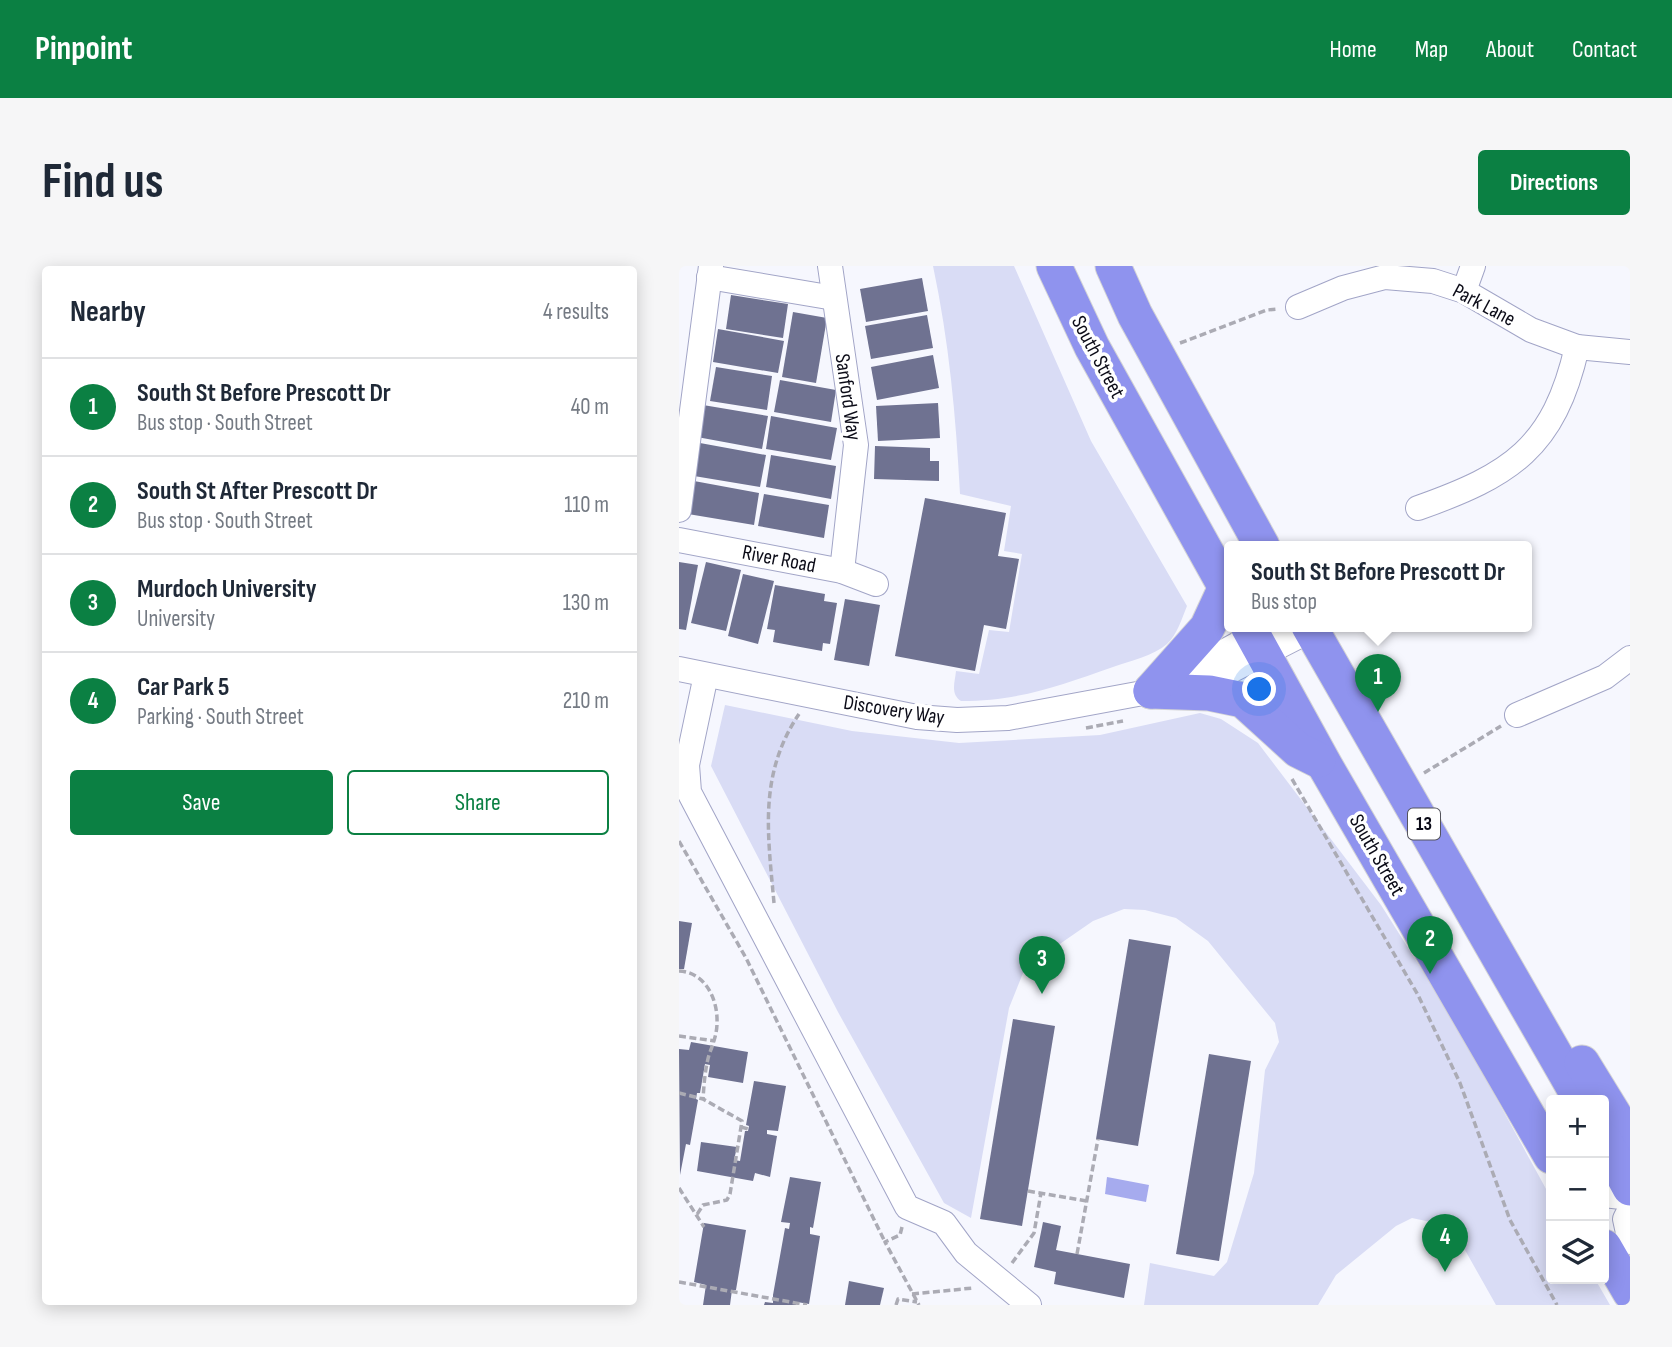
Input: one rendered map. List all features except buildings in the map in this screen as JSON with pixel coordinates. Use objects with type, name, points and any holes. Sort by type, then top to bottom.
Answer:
[{"type":"highway","name":"South Street","points":[[1054,266],[1092,347],[1224,583]]},
{"type":"highway","points":[[1113,266],[1135,315],[1259,541]]},
{"type":"highway","points":[[1151,691],[1207,628],[1224,597]]},
{"type":"highway","name":"13","points":[[1312,632],[1578,1095]]},
{"type":"highway","name":"South Street","points":[[1259,636],[1324,764],[1546,1147]]},
{"type":"highway","points":[[1151,691],[1209,693],[1243,700],[1298,750],[1324,764]]},
{"type":"highway","points":[[1536,1018],[1565,1035],[1630,1141]]},
{"type":"highway","points":[[1609,1149],[1630,1188]]},
{"type":"highway","points":[[1609,1256],[1630,1292]]},
{"type":"street","name":"Sanford Way","points":[[830,266],[856,445],[842,571]]},
{"type":"street","points":[[1464,291],[1473,266]]},
{"type":"street","points":[[679,510],[710,272],[834,298]]},
{"type":"street","name":"Park Lane","points":[[1298,307],[1343,288],[1385,277],[1433,281],[1464,291],[1531,330],[1577,347],[1630,352]]},
{"type":"street","points":[[1418,508],[1467,491],[1516,462],[1552,418],[1565,391],[1577,347]]},
{"type":"street","name":"River Road","points":[[679,540],[842,571],[876,584]]},
{"type":"street","name":"Discovery Way","points":[[679,669],[917,717],[957,720],[1009,719],[1151,691],[1259,636],[1284,632]]},
{"type":"street","points":[[1517,715],[1605,677],[1630,658]]},
{"type":"street","points":[[706,676],[687,765],[689,792],[907,1207],[944,1223],[966,1252],[1029,1305]]},
{"type":"street","points":[[1609,1196],[1630,1198]]},
{"type":"street","points":[[1630,1209],[1625,1219],[1630,1242]]},
{"type":"path","points":[[1178,344],[1268,310],[1298,307]]},
{"type":"path","points":[[746,958],[758,950],[775,915],[766,823],[767,798],[779,753],[800,712]]},
{"type":"path","points":[[1423,773],[1517,715]]},
{"type":"path","points":[[1292,778],[1418,995],[1460,1083],[1510,1220],[1557,1305]]},
{"type":"path","points":[[679,841],[681,849],[746,958],[918,1304]]},
{"type":"path","points":[[679,971],[693,972],[700,977],[711,995],[718,1021],[706,1069],[703,1099]]},
{"type":"path","points":[[679,1036],[715,1041]]},
{"type":"path","points":[[679,1093],[703,1099],[742,1121],[730,1194],[727,1200],[703,1205],[696,1216]]},
{"type":"path","points":[[741,1127],[748,1129]]},
{"type":"path","points":[[1077,1254],[1098,1139]]},
{"type":"path","points":[[679,1188],[704,1227]]},
{"type":"path","points":[[1028,1191],[1087,1201]]},
{"type":"path","points":[[1018,1257],[1034,1233],[1041,1194]]},
{"type":"path","points":[[885,1242],[900,1235],[907,1207]]},
{"type":"path","points":[[679,1282],[807,1305]]},
{"type":"path","points":[[896,1305],[898,1299],[918,1304]]},
{"type":"shaded area","points":[[933,266],[1014,266],[1091,441],[1187,606],[1174,636],[1155,652],[1039,691],[1002,698],[961,701],[955,695],[956,671],[979,674],[989,630],[1009,632],[1022,554],[1004,551],[1011,506],[960,494],[951,379]]},
{"type":"shaded area","points":[[725,705],[852,731],[959,743],[1100,735],[1200,713],[1221,719],[1258,743],[1381,905],[1453,1019],[1546,1189],[1546,1284],[1598,1284],[1610,1305],[1496,1305],[1461,1243],[1440,1224],[1412,1218],[1396,1226],[1336,1275],[1318,1305],[1144,1305],[1150,1263],[1214,1276],[1227,1262],[1254,1173],[1265,1070],[1279,1042],[1275,1023],[1208,941],[1176,918],[1145,910],[1124,909],[1093,921],[1025,968],[1009,1008],[971,1218],[944,1203],[838,1012],[711,766]]},
{"type":"water","points":[[1107,1177],[1149,1185],[1146,1202],[1105,1194]]},
{"type":"place","name":"South St Before Prescott Dr","points":[[1378,712]]},
{"type":"place","name":"South St After Prescott Dr","points":[[1430,974]]},
{"type":"place","name":"Murdoch University","points":[[1042,994]]},
{"type":"place","name":"Car Park 5","points":[[1445,1272]]}]
